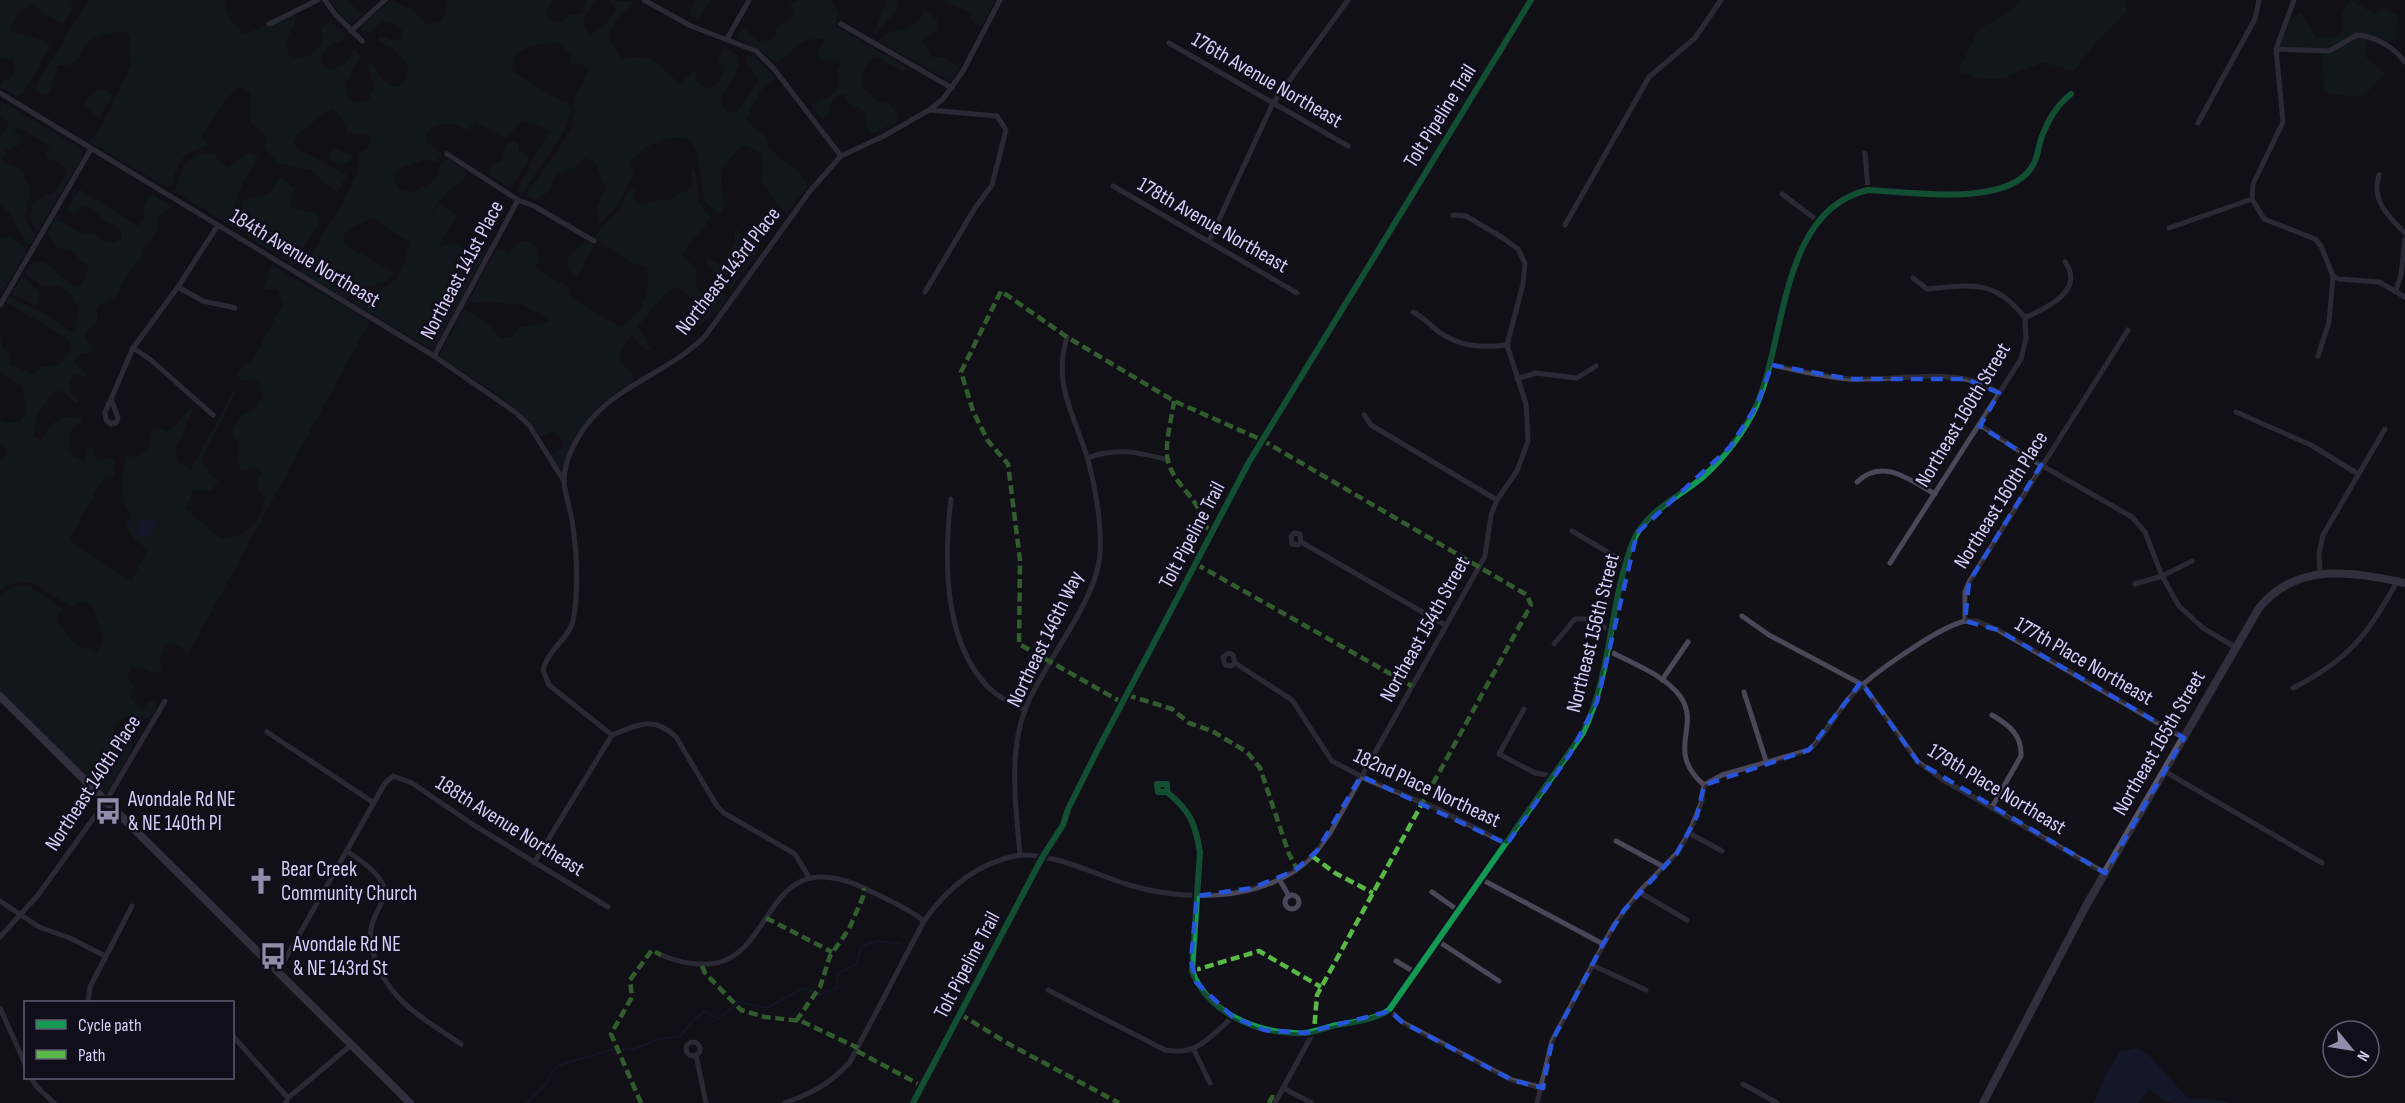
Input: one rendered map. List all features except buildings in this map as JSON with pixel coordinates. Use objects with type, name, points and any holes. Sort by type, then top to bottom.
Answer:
[{"type":"street","points":[[269,24],[318,0]]},
{"type":"street","points":[[325,0],[351,31],[362,40]]},
{"type":"street","points":[[351,31],[385,0]]},
{"type":"street","points":[[644,0],[691,26],[756,51],[767,60],[841,156]]},
{"type":"street","points":[[727,39],[749,0]]},
{"type":"street","name":"Northeast 143rd Place","points":[[612,735],[549,685],[544,678],[545,662],[570,631],[575,609],[578,563],[564,481],[571,454],[594,416],[603,407],[698,343],[810,190],[841,156],[929,110],[952,87],[1000,0]]},
{"type":"street","points":[[1209,241],[1273,103],[1348,0]]},
{"type":"street","points":[[1565,225],[1649,77],[1695,38],[1721,0]]},
{"type":"street","points":[[2198,123],[2255,19],[2259,0]]},
{"type":"street","points":[[2294,0],[2276,49],[2283,122],[2253,184],[2252,199],[2264,219],[2315,239],[2321,246],[2333,276],[2329,322],[2318,356]]},
{"type":"street","points":[[841,24],[952,87]]},
{"type":"street","points":[[2276,49],[2329,51],[2357,34],[2380,42],[2399,54],[2404,62]]},
{"type":"street","name":"176th Avenue Northeast","points":[[1169,43],[1348,146]]},
{"type":"street","name":"184th Avenue Northeast","points":[[0,93],[434,356],[515,412],[529,425],[564,481]]},
{"type":"street","points":[[1782,194],[1818,221],[1838,201],[1853,193],[1868,190],[1963,195],[2008,186],[2028,173],[2057,106],[2071,94]]},
{"type":"street","points":[[925,292],[975,208],[992,185],[1006,130],[997,116],[929,110]]},
{"type":"street","points":[[0,305],[91,149]]},
{"type":"street","points":[[1865,153],[1868,190]]},
{"type":"street","points":[[447,154],[518,200],[534,206],[594,241]]},
{"type":"street","points":[[2379,176],[2376,187],[2379,203],[2405,233]]},
{"type":"street","name":"178th Avenue Northeast","points":[[1113,186],[1297,292]]},
{"type":"street","points":[[2169,228],[2252,199]]},
{"type":"street","name":"Northeast 141st Place","points":[[434,356],[518,200]]},
{"type":"street","points":[[1413,312],[1441,333],[1464,345],[1488,347],[1507,345],[1523,284],[1525,263],[1518,249],[1503,238],[1466,216],[1453,215]]},
{"type":"street","name":"Northeast 156th Street","points":[[1386,1012],[1575,747],[1591,716],[1609,651],[1626,563],[1637,533],[1648,519],[1702,477],[1740,433],[1757,405],[1772,365],[1786,291],[1818,221]]},
{"type":"street","points":[[111,399],[134,348],[178,287],[218,225]]},
{"type":"street","points":[[2397,290],[2405,239]]},
{"type":"street","points":[[1913,278],[1928,289],[1961,286],[1995,290],[2013,302],[2025,318],[2064,295],[2071,277],[2065,262]]},
{"type":"street","points":[[2333,276],[2339,279],[2379,282],[2397,290],[2405,297]]},
{"type":"street","points":[[178,287],[203,301],[235,308]]},
{"type":"street","name":"Northeast 160th Street","points":[[1890,563],[2021,359],[2026,339],[2025,318]]},
{"type":"street","name":"Northeast 160th Place","points":[[1965,621],[1965,592],[1969,582],[2128,330]]},
{"type":"street","name":"Northeast 146th Way","points":[[1020,855],[1016,753],[1024,710],[1096,573],[1100,556],[1100,522],[1087,458],[1061,382],[1063,350],[1067,337]]},
{"type":"street","name":"Northeast 154th Street","points":[[1020,855],[1057,858],[1150,890],[1197,896],[1232,893],[1280,879],[1305,863],[1317,851],[1485,556],[1491,515],[1497,500],[1517,471],[1528,441],[1526,404],[1507,345]]},
{"type":"street","points":[[134,348],[151,360],[213,415]]},
{"type":"street","points":[[1772,365],[1850,379],[1966,379],[1986,384],[1999,393]]},
{"type":"street","points":[[1517,379],[1536,374],[1577,378],[1596,366]]},
{"type":"street","points":[[2236,412],[2311,445],[2358,474]]},
{"type":"street","points":[[1364,416],[1371,425],[1497,500]]},
{"type":"street","points":[[1980,425],[2041,465],[2132,517],[2148,538],[2171,596],[2188,616],[2203,628],[2235,647]]},
{"type":"street","points":[[2293,688],[2331,668],[2348,654],[2401,582],[2364,574],[2320,573],[2319,553],[2323,535],[2385,429]]},
{"type":"street","points":[[1087,458],[1104,451],[1121,449],[1168,460]]},
{"type":"street","points":[[1857,482],[1865,473],[1874,470],[1890,470],[1935,494]]},
{"type":"street","points":[[951,499],[946,547],[948,587],[964,646],[977,673],[987,687],[1024,710]]},
{"type":"street","points":[[1572,531],[1626,563]]},
{"type":"street","points":[[1301,542],[1445,625]]},
{"type":"street","points":[[2135,584],[2162,576],[2192,561]]},
{"type":"street","name":"Northeast 165th Street","points":[[1983,1103],[2105,873],[2258,609],[2276,590],[2320,573]]},
{"type":"street","name":"179th Place Northeast","points":[[1742,616],[1769,635],[1863,685],[1918,762],[2105,873]]},
{"type":"street","points":[[1554,644],[1575,619],[1585,620],[1613,631]]},
{"type":"street","points":[[1704,785],[1722,776],[1809,750],[1820,741],[1837,714],[1863,685],[1936,635],[1965,621]]},
{"type":"street","name":"177th Place Northeast","points":[[1965,621],[1977,621],[1998,630],[2184,738]]},
{"type":"street","points":[[1662,680],[1688,642]]},
{"type":"street","points":[[1609,651],[1662,680],[1683,702],[1687,720],[1683,754],[1694,776],[1704,785]]},
{"type":"street","name":"182nd Place Northeast","points":[[1234,663],[1292,700],[1301,710],[1328,757],[1361,776],[1436,808],[1507,844]]},
{"type":"street","points":[[1744,692],[1767,764]]},
{"type":"street","points":[[0,696],[350,1046],[410,1103]]},
{"type":"street","name":"Northeast 140th Place","points":[[0,937],[38,895],[106,801],[165,700]]},
{"type":"street","points":[[1524,709],[1499,754],[1534,773],[1553,776]]},
{"type":"street","points":[[1992,716],[2015,733],[2022,748],[2021,756],[1992,807]]},
{"type":"street","points":[[534,863],[612,735],[651,723],[667,729],[676,737],[717,806],[724,813],[795,854],[809,877]]},
{"type":"street","points":[[267,732],[374,803],[278,972]]},
{"type":"street","points":[[2164,771],[2322,862]]},
{"type":"street","name":"188th Avenue Northeast","points":[[374,803],[385,783],[393,776],[412,783],[534,863],[608,907]]},
{"type":"street","points":[[1537,1103],[1543,1088],[1546,1057],[1552,1041],[1603,944],[1624,910],[1664,867],[1689,833],[1702,801],[1704,785]]},
{"type":"street","points":[[1167,792],[1194,821],[1200,852],[1192,971],[1202,989],[1233,1017],[1264,1030],[1314,1031],[1386,1012],[1402,1023],[1512,1080],[1543,1088]]},
{"type":"street","points":[[1689,833],[1722,850]]},
{"type":"street","points":[[1616,841],[1664,867]]},
{"type":"street","points":[[348,852],[376,871],[384,888],[383,900],[371,935],[372,948],[383,978],[404,1005],[461,1044]]},
{"type":"street","points":[[784,1103],[814,1093],[836,1077],[849,1062],[924,921],[951,888],[993,862],[1020,855]]},
{"type":"street","points":[[661,955],[680,963],[711,966],[727,960],[748,945],[779,898],[796,883],[809,877],[827,876],[852,882],[924,921]]},
{"type":"street","points":[[1280,879],[1289,896]]},
{"type":"street","points":[[1481,879],[1603,944]]},
{"type":"street","points":[[1432,892],[1459,911]]},
{"type":"street","points":[[1639,892],[1687,920]]},
{"type":"street","points":[[0,901],[39,927],[105,956]]},
{"type":"street","points":[[88,1001],[90,987],[132,906]]},
{"type":"street","points":[[1438,940],[1498,981]]},
{"type":"street","points":[[1396,961],[1416,973]]},
{"type":"street","points":[[1592,965],[1646,990]]},
{"type":"street","points":[[1048,990],[1165,1050],[1182,1053],[1194,1050],[1233,1017]]},
{"type":"street","points":[[0,1008],[24,1062]]},
{"type":"street","points":[[1275,1103],[1314,1031]]},
{"type":"street","points":[[234,1037],[287,1100],[350,1046]]},
{"type":"street","points":[[1194,1050],[1210,1083]]},
{"type":"street","points":[[696,1055],[705,1103]]},
{"type":"street","points":[[32,1079],[36,1086],[54,1103]]},
{"type":"street","points":[[1743,1084],[1776,1103]]},
{"type":"street","points":[[1283,1088],[1312,1103]]},
{"type":"highlighted area","points":[[1772,365],[1850,379],[1966,379],[1999,393],[1980,426],[2041,465],[1969,582],[1965,621],[1998,630],[2184,738],[2105,873],[1918,762],[1861,682],[1809,750],[1704,785],[1697,816],[1677,853],[1624,910],[1603,944],[1552,1041],[1543,1088],[1512,1080],[1402,1022],[1390,1011],[1305,1033],[1264,1030],[1233,1017],[1196,982],[1191,960],[1197,896],[1252,888],[1294,871],[1317,851],[1361,776],[1507,844],[1570,754],[1597,702],[1637,533],[1730,447],[1757,405]]},
{"type":"shaded area","points":[[0,0],[70,0],[73,6],[63,23],[43,13],[31,3],[17,13],[9,31],[44,41],[50,46],[22,95],[15,96],[0,87],[2,81],[10,79],[14,67],[13,59],[0,58]]},
{"type":"shaded area","points":[[89,0],[224,0],[231,20],[245,34],[294,15],[296,22],[287,38],[288,55],[299,59],[311,55],[322,44],[322,27],[330,21],[346,35],[340,42],[329,45],[321,57],[322,67],[333,70],[344,65],[354,50],[360,55],[346,82],[347,97],[354,104],[368,100],[374,89],[368,66],[372,63],[379,75],[391,86],[401,86],[406,79],[408,65],[392,47],[377,40],[379,36],[394,41],[400,38],[402,31],[398,25],[384,21],[365,34],[359,28],[391,0],[409,9],[429,24],[439,22],[444,15],[447,0],[553,0],[546,10],[547,13],[550,18],[562,22],[569,15],[582,13],[587,0],[598,0],[585,16],[584,24],[589,34],[601,28],[614,13],[616,9],[610,0],[633,2],[614,23],[608,38],[623,59],[653,60],[672,78],[681,83],[693,72],[696,73],[695,81],[706,89],[717,84],[723,76],[725,68],[718,60],[725,47],[738,56],[739,66],[720,100],[725,110],[736,113],[758,81],[756,74],[745,61],[750,55],[775,78],[760,91],[745,121],[765,135],[773,152],[798,171],[807,187],[786,214],[760,180],[763,167],[760,152],[744,145],[727,161],[721,174],[724,210],[721,215],[705,202],[696,149],[689,139],[672,138],[650,145],[630,161],[634,174],[616,207],[600,224],[596,208],[606,190],[596,163],[585,158],[575,167],[557,174],[548,192],[535,200],[526,196],[566,137],[572,125],[573,101],[590,69],[581,64],[570,65],[571,55],[557,42],[530,46],[515,55],[514,65],[510,70],[561,101],[566,101],[571,109],[565,129],[522,194],[516,191],[549,131],[542,126],[520,120],[507,139],[475,122],[467,130],[452,124],[438,125],[428,130],[426,141],[442,154],[436,162],[427,159],[397,169],[394,181],[401,191],[414,192],[435,181],[441,163],[447,158],[468,172],[441,199],[435,208],[425,228],[438,204],[457,214],[439,246],[451,244],[468,250],[478,242],[490,245],[434,350],[352,303],[397,278],[404,265],[410,242],[371,218],[345,231],[343,240],[350,248],[395,273],[387,281],[364,287],[346,299],[302,273],[302,269],[328,228],[355,178],[359,153],[368,148],[372,139],[367,133],[348,133],[340,114],[331,108],[297,134],[294,144],[300,150],[347,175],[337,192],[311,170],[278,163],[265,147],[268,138],[251,123],[251,92],[241,87],[223,102],[201,134],[208,146],[192,151],[182,159],[171,186],[165,186],[90,142],[108,114],[132,63],[128,48],[130,36],[125,31],[102,35],[90,40],[78,60],[68,65],[58,65],[49,93],[36,92],[36,85]]},
{"type":"shaded area","points":[[330,0],[345,0],[363,14],[353,23],[347,22]]},
{"type":"shaded area","points":[[695,0],[710,0],[699,20],[689,14]]},
{"type":"shaded area","points":[[800,0],[832,0],[838,15],[833,25],[907,67],[904,71],[874,56],[868,63],[862,79],[863,89],[882,104],[888,102],[896,112],[898,121],[870,135],[864,111],[849,103],[844,94],[837,96],[830,105],[829,113],[822,119],[811,104],[827,98],[839,88],[837,72],[842,64],[836,60],[825,61],[818,55],[824,39],[818,38],[805,42],[777,62],[738,37],[739,32],[744,29],[759,41],[770,40],[776,34],[777,27],[792,19],[794,9],[789,5]]},
{"type":"shaded area","points":[[885,0],[898,0],[898,8],[873,35],[884,9]]},
{"type":"shaded area","points":[[942,0],[995,0],[981,27],[974,23],[969,13]]},
{"type":"shaded area","points":[[2022,0],[2125,0],[2126,12],[2099,38],[2074,71],[2043,62],[2003,78],[1982,79],[1958,72],[1979,29],[2008,13]]},
{"type":"shaded area","points":[[2351,0],[2374,14],[2384,9],[2398,16],[2395,41],[2369,37],[2365,56],[2384,73],[2371,88],[2359,96],[2344,96],[2325,91],[2321,51],[2276,49],[2287,21],[2301,12],[2315,37],[2335,37],[2344,29],[2342,13]]},
{"type":"shaded area","points":[[925,10],[937,20],[937,29],[923,41],[931,57],[941,57],[959,66],[950,81],[879,41],[890,33],[915,24]]},
{"type":"shaded area","points":[[105,89],[112,95],[99,118],[84,104],[93,92]]},
{"type":"shaded area","points":[[1,101],[82,150],[83,155],[38,231],[31,219],[32,207],[40,198],[53,194],[66,174],[66,167],[48,158],[46,153],[50,146],[18,127],[14,131],[21,141],[17,146],[6,150],[2,159],[5,163],[18,167],[29,187],[26,220],[36,235],[30,245],[21,235],[5,208],[0,205],[0,136],[8,127],[7,120],[0,115]]},
{"type":"shaded area","points":[[514,140],[519,144],[519,151],[526,155],[528,160],[511,188],[488,174],[492,164],[502,161],[506,145]]},
{"type":"shaded area","points":[[335,148],[352,156],[350,162],[337,164],[328,157],[330,151]]},
{"type":"shaded area","points":[[249,152],[258,155],[238,195],[236,221],[233,227],[175,192],[183,168],[191,159],[215,154],[218,161],[228,167]]},
{"type":"shaded area","points":[[691,170],[694,170],[696,176],[701,206],[710,216],[683,256],[697,270],[695,281],[698,291],[708,296],[717,292],[727,297],[718,313],[697,326],[693,319],[695,298],[676,287],[659,300],[637,326],[651,350],[643,348],[632,335],[620,353],[619,362],[631,371],[634,380],[609,398],[590,417],[575,439],[562,467],[558,468],[550,455],[563,447],[558,434],[552,432],[542,437],[532,424],[508,402],[439,356],[464,309],[486,322],[500,338],[513,337],[519,328],[551,321],[522,304],[469,301],[498,247],[508,253],[519,242],[530,241],[537,248],[540,260],[534,268],[570,288],[567,293],[577,302],[621,327],[629,322],[644,302],[648,286],[648,268],[633,263],[594,239],[602,227],[619,212],[630,187],[635,191],[633,202],[643,205],[652,201],[674,199],[680,192],[687,192],[692,188]]},
{"type":"shaded area","points":[[280,178],[294,188],[291,201],[294,208],[314,212],[321,220],[293,265],[244,234],[242,225],[245,199],[269,193]]},
{"type":"shaded area","points":[[79,189],[138,226],[145,220],[144,209],[150,194],[171,206],[166,212],[159,214],[156,219],[159,229],[149,244],[144,245],[143,255],[129,272],[115,298],[107,299],[97,308],[97,319],[84,336],[93,349],[90,353],[81,353],[73,362],[86,374],[84,378],[76,374],[70,381],[71,393],[79,400],[76,404],[65,393],[55,390],[37,415],[34,436],[41,440],[49,428],[62,418],[82,417],[81,422],[71,430],[68,452],[75,459],[86,461],[87,447],[93,448],[97,461],[115,458],[114,476],[105,475],[69,540],[131,582],[148,549],[137,542],[125,525],[132,515],[122,494],[122,480],[126,456],[138,457],[149,447],[150,431],[156,427],[166,432],[194,408],[176,447],[177,462],[191,469],[233,392],[236,392],[203,457],[204,468],[218,481],[212,491],[194,489],[185,508],[220,539],[245,532],[259,515],[265,498],[256,485],[262,472],[255,467],[243,470],[236,462],[240,450],[233,430],[242,415],[257,409],[262,396],[259,381],[242,380],[237,375],[241,367],[253,360],[284,302],[277,289],[263,290],[271,265],[370,321],[187,656],[181,646],[172,643],[165,647],[160,659],[162,673],[131,667],[127,679],[134,687],[131,697],[138,708],[143,709],[148,702],[154,700],[157,706],[151,717],[123,718],[112,726],[115,734],[133,748],[107,793],[103,793],[0,690],[0,595],[10,589],[26,587],[33,589],[63,609],[59,614],[58,623],[75,645],[97,653],[103,640],[92,603],[80,602],[71,606],[29,582],[11,584],[0,590],[0,463],[5,458],[7,449],[0,441],[0,420],[8,423],[21,421],[26,412],[22,386],[0,373],[0,338],[3,349],[10,353],[11,365],[33,374],[42,366],[59,364],[67,356],[70,346],[70,340],[6,302],[9,297],[48,315],[67,331],[73,331],[78,310],[69,292],[56,286],[41,286],[25,272],[30,264],[44,262],[73,286],[80,286],[85,279],[85,273],[89,269],[87,263],[80,261],[79,257],[71,251],[56,248],[48,233],[54,221],[58,220],[83,233],[93,234],[103,241],[114,243],[121,239],[121,232],[115,225],[105,221],[92,208],[85,206],[72,213],[67,210]]},
{"type":"shaded area","points":[[735,229],[760,245],[743,273],[726,262],[729,250],[735,242]]},
{"type":"shaded area","points":[[10,236],[27,250],[2,292],[0,290],[0,239]]},
{"type":"shaded area","points":[[585,241],[594,245],[576,278],[567,267],[569,256]]},
{"type":"shaded area","points":[[708,259],[741,276],[731,289],[706,263]]},
{"type":"shaded area","points":[[22,277],[37,290],[40,302],[35,305],[11,294]]},
{"type":"water","points":[[152,519],[156,522],[149,537],[138,535],[137,526],[141,520]]},
{"type":"water","points":[[2138,1048],[2150,1056],[2187,1098],[2230,1103],[2174,1103],[2165,1101],[2149,1089],[2138,1103],[2094,1103],[2107,1072],[2120,1052]]},
{"type":"waterway","points":[[527,1103],[546,1084],[556,1066],[611,1050],[633,1049],[659,1039],[681,1036],[692,1021],[705,1011],[718,1019],[739,1002],[767,1008],[804,988],[820,994],[837,988],[838,973],[856,965],[861,947],[877,941],[900,944]]},
{"type":"marked path","points":[[1123,703],[1019,644],[1020,560],[1008,464],[988,441],[973,411],[961,372],[1001,291],[1067,337],[1174,401],[1262,440],[1527,595],[1531,605],[1317,995],[1314,1031]]},
{"type":"marked path","points":[[1174,401],[1168,439],[1168,461],[1176,478],[1198,508],[1204,526],[1213,531]]},
{"type":"marked path","points":[[1196,564],[1412,686]]},
{"type":"marked path","points":[[1127,695],[1172,709],[1189,723],[1212,731],[1247,752],[1260,768],[1289,854],[1297,869]]},
{"type":"marked path","points":[[1312,856],[1335,873],[1373,893]]},
{"type":"marked path","points":[[796,1021],[820,987],[830,956],[849,929],[863,897],[864,888]]},
{"type":"marked path","points":[[766,918],[832,952]]},
{"type":"marked path","points":[[641,1103],[611,1034],[632,997],[630,980],[652,950],[661,955]]},
{"type":"marked path","points":[[1192,971],[1259,951],[1321,987]]},
{"type":"marked path","points":[[702,966],[705,973],[741,1010],[765,1017],[801,1021],[858,1048]]},
{"type":"marked path","points":[[960,1014],[1007,1043],[1119,1103]]},
{"type":"marked path","points":[[857,1051],[922,1086]]},
{"type":"marked path","points":[[1269,1103],[1272,1097],[1278,1098]]},
{"type":"cycle path","name":"Tolt Pipeline Trail","points":[[913,1103],[1043,856],[1063,825],[1068,809],[1097,751],[1249,462],[1531,0]]},
{"type":"cycle path","points":[[1167,792],[1158,792],[1157,784],[1167,784],[1167,792],[1181,805],[1190,818],[1198,842],[1200,852],[1192,971],[1211,1000],[1238,1019],[1254,1026],[1288,1033],[1313,1032],[1357,1022],[1389,1010],[1583,733],[1600,687],[1624,567],[1637,533],[1653,514],[1703,477],[1734,443],[1747,424],[1766,377],[1790,280],[1802,249],[1818,223],[1839,202],[1868,190],[1957,194],[2003,187],[2021,179],[2035,162],[2041,139],[2050,120],[2061,103],[2071,94]]},
{"type":"place","name":"Avondale Rd NE & NE 140th Pl","points":[[108,811]]},
{"type":"place","name":"Bear Creek Community Church","points":[[261,881]]},
{"type":"place","name":"Avondale Rd NE & NE 143rd St","points":[[273,956]]}]
